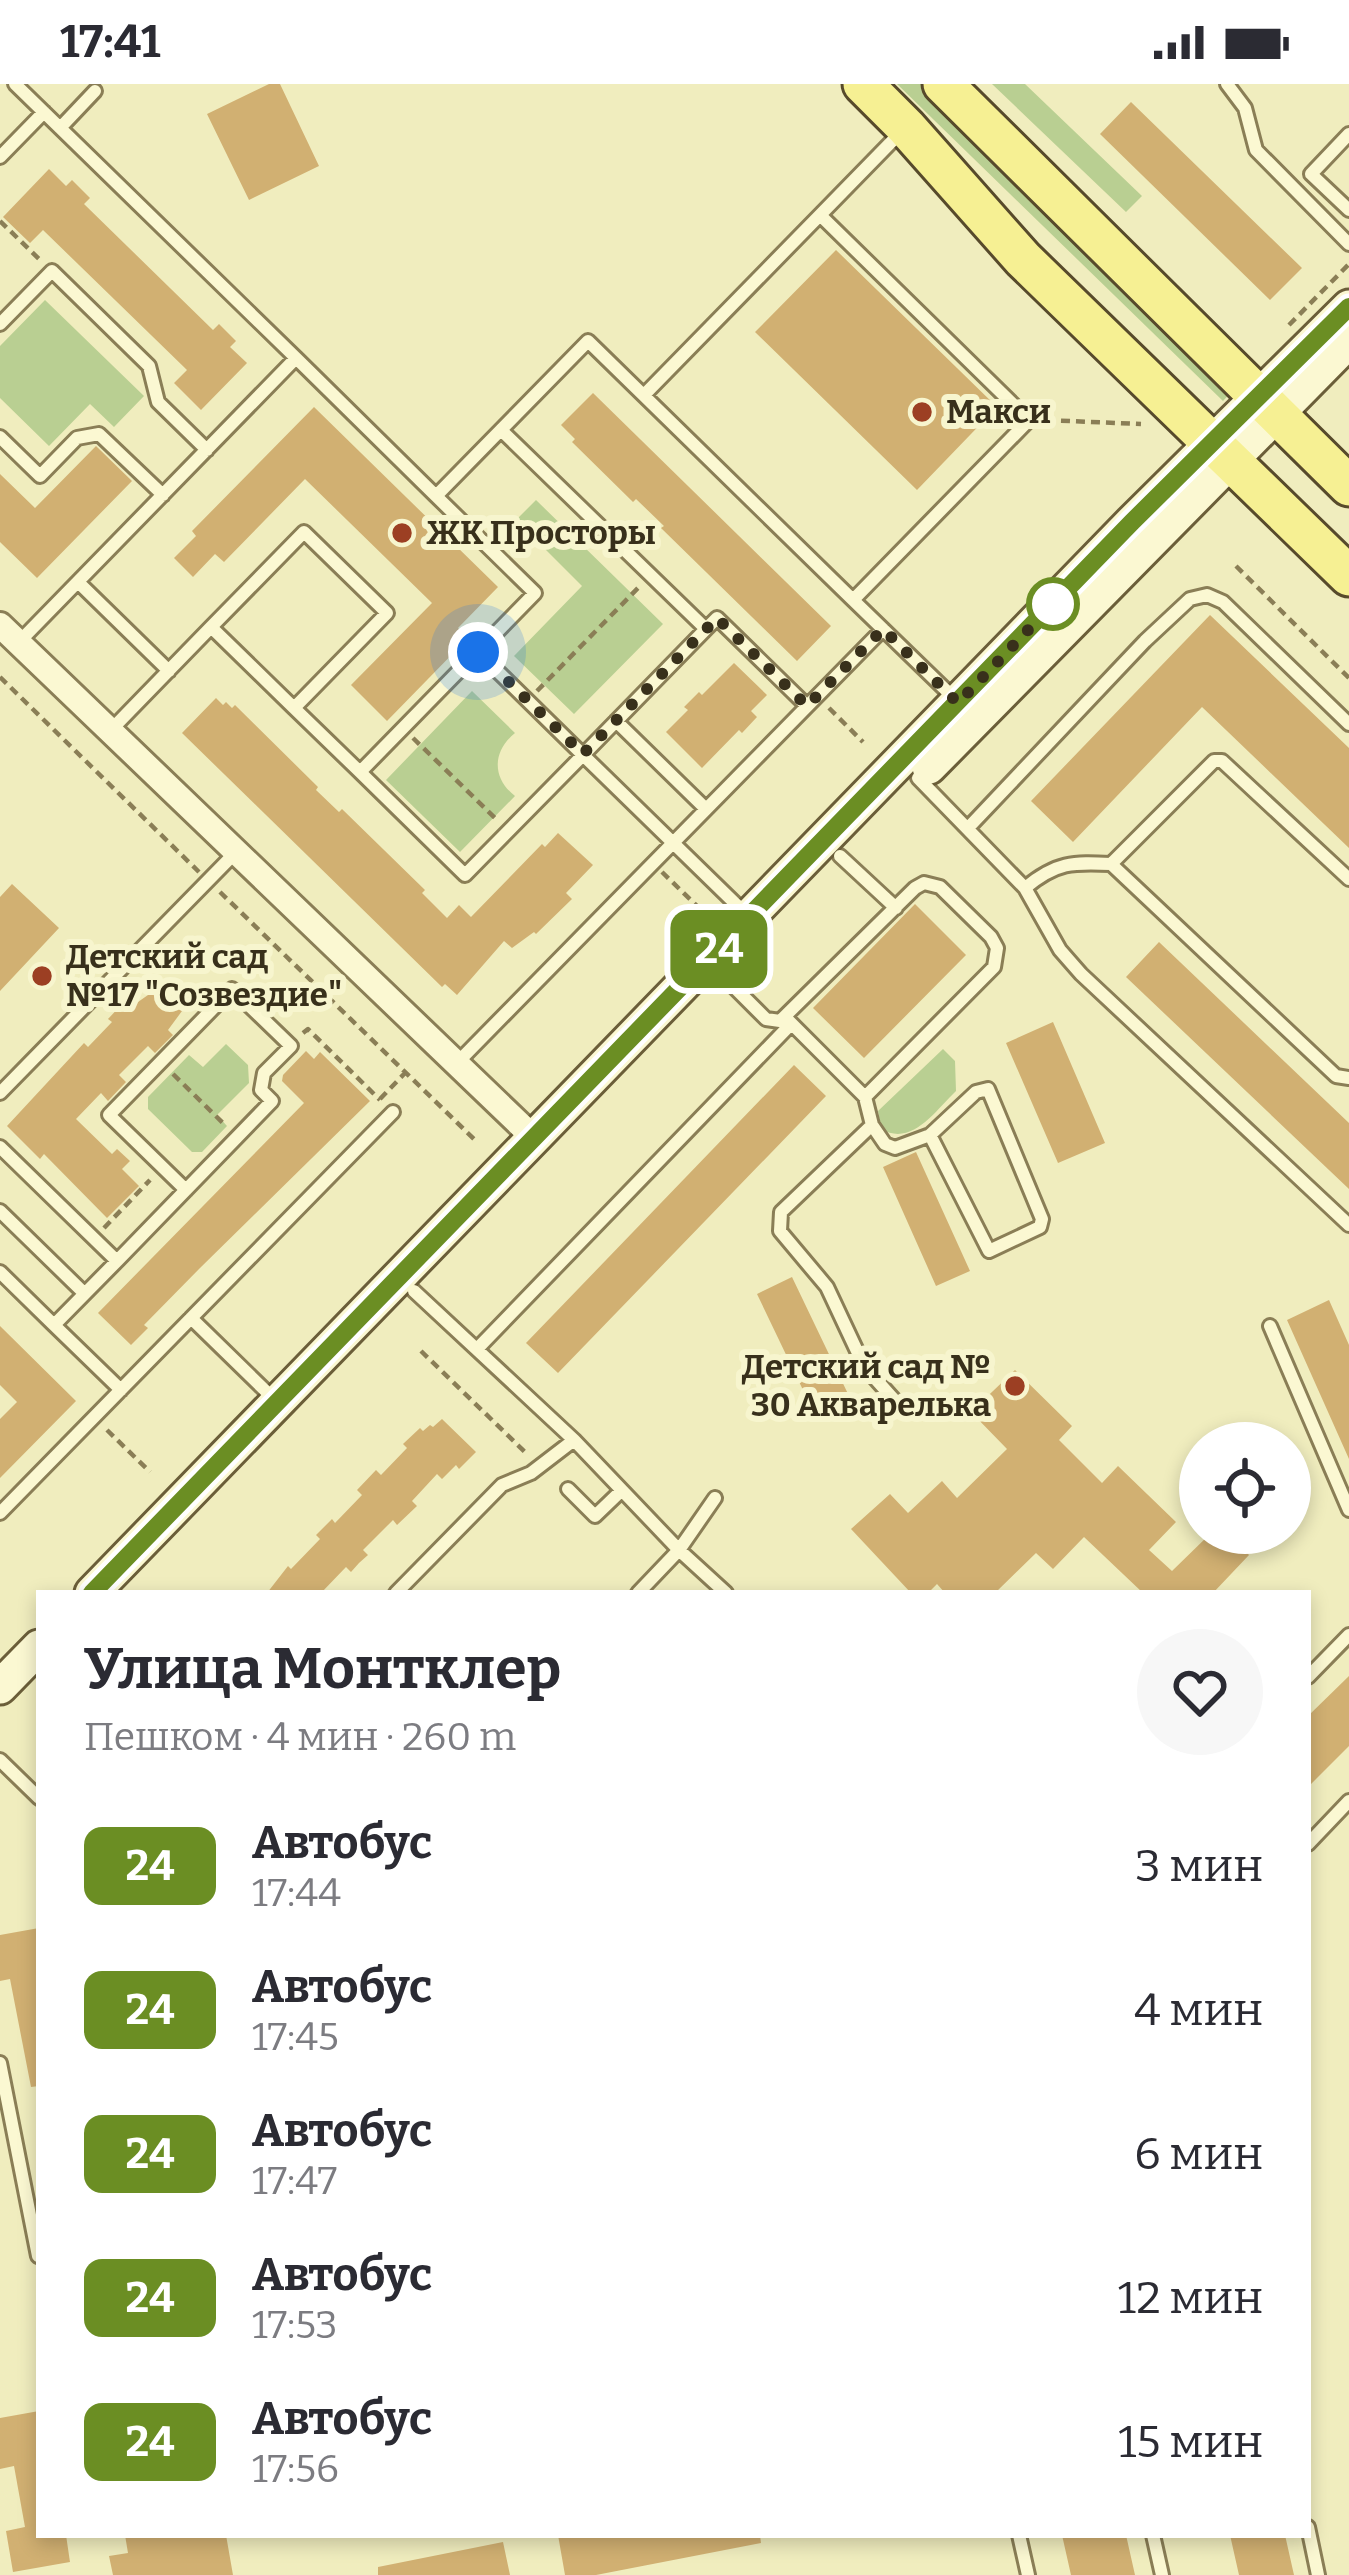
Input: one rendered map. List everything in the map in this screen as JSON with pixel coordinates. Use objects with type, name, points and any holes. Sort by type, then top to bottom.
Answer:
[{"type":"main road","points":[[862,84],[907,127],[1024,259],[1349,576]]},
{"type":"main road","points":[[943,84],[1349,486]]},
{"type":"street","points":[[1268,406],[1349,307]]},
{"type":"street","points":[[95,1590],[958,703],[1268,406],[1349,341]]},
{"type":"street","points":[[124,1590],[918,778],[1221,452]]},
{"type":"street","points":[[9,634],[534,1138]]},
{"type":"street","points":[[0,1687],[36,1650]]},
{"type":"street","points":[[0,1715],[36,1679]]},
{"type":"lane","points":[[15,84],[536,592],[359,772]]},
{"type":"lane","points":[[1227,84],[1245,108],[1256,150],[1349,244]]},
{"type":"lane","points":[[60,128],[95,86]]},
{"type":"lane","points":[[0,157],[44,112]]},
{"type":"lane","points":[[644,395],[907,127]]},
{"type":"lane","points":[[1349,134],[1311,174],[1349,210]]},
{"type":"lane","points":[[820,215],[1029,420],[853,600]]},
{"type":"lane","points":[[0,324],[52,272],[149,366],[158,402],[207,450]]},
{"type":"lane","points":[[436,496],[588,341],[958,703]]},
{"type":"lane","points":[[9,634],[77,582],[296,358]]},
{"type":"lane","points":[[501,430],[706,629]]},
{"type":"lane","points":[[0,437],[40,476],[77,438],[99,434],[163,494]]},
{"type":"lane","points":[[110,730],[304,532],[387,613],[294,708]]},
{"type":"lane","points":[[77,582],[169,671]]},
{"type":"lane","points":[[968,828],[1190,599],[1208,595],[1223,602],[1349,724]]},
{"type":"lane","points":[[211,627],[465,875],[717,618],[812,701]]},
{"type":"lane","points":[[457,1064],[883,629]]},
{"type":"lane","points":[[478,652],[750,918]]},
{"type":"lane","points":[[616,721],[706,809]]},
{"type":"lane","points":[[1111,865],[1214,761],[1222,761],[1349,879]]},
{"type":"lane","points":[[918,778],[1025,888],[1060,950],[1081,974],[1349,1225]]},
{"type":"lane","points":[[0,1093],[236,852]]},
{"type":"lane","points":[[840,856],[896,908]]},
{"type":"lane","points":[[1025,888],[1070,862],[1111,865],[1336,1076],[1349,1078]]},
{"type":"lane","points":[[477,1349],[896,908],[924,884],[940,886],[991,937],[997,957],[994,967],[865,1097]]},
{"type":"lane","points":[[723,976],[766,1019],[789,1021],[865,1097],[872,1125],[885,1144],[895,1148],[930,1135],[976,1092],[988,1089],[1042,1219],[1040,1227],[989,1251],[930,1135]]},
{"type":"lane","points":[[54,1325],[84,1293],[186,1190],[272,1101],[261,1090],[264,1073],[291,1046],[232,988],[109,1115],[186,1190]]},
{"type":"lane","points":[[0,1513],[393,1112]]},
{"type":"lane","points":[[872,1125],[781,1212],[779,1224],[783,1237],[831,1293],[864,1366],[897,1403]]},
{"type":"lane","points":[[0,1147],[116,1261]]},
{"type":"lane","points":[[0,1211],[84,1293]]},
{"type":"lane","points":[[0,1272],[121,1390]]},
{"type":"lane","points":[[414,1292],[574,1440],[723,1590]]},
{"type":"lane","points":[[191,1318],[276,1402]]},
{"type":"lane","points":[[1270,1326],[1349,1510]]},
{"type":"lane","points":[[399,1590],[502,1485],[540,1466],[574,1440]]},
{"type":"lane","points":[[568,1489],[596,1516],[621,1491]]},
{"type":"lane","points":[[641,1590],[679,1550],[716,1498]]},
{"type":"lane","points":[[1311,1674],[1349,1635]]},
{"type":"lane","points":[[0,1760],[36,1795]]},
{"type":"lane","points":[[1311,1841],[1349,1801]]},
{"type":"lane","points":[[0,2063],[36,2246]]},
{"type":"lane","points":[[1020,2538],[1028,2575]]},
{"type":"lane","points":[[1155,2538],[1162,2575]]},
{"type":"lane","points":[[1310,2538],[1318,2575]]},
{"type":"path","points":[[0,220],[52,272]]},
{"type":"path","points":[[1289,325],[1349,264]]},
{"type":"path","points":[[1029,420],[1141,424]]},
{"type":"path","points":[[1236,566],[1349,678]]},
{"type":"path","points":[[528,700],[650,575]]},
{"type":"path","points":[[0,677],[474,1139]]},
{"type":"path","points":[[812,701],[863,742]]},
{"type":"path","points":[[403,728],[508,831]]},
{"type":"path","points":[[653,863],[701,910]]},
{"type":"path","points":[[133,956],[200,1022]]},
{"type":"path","points":[[291,1046],[308,1028],[393,1112]]},
{"type":"path","points":[[160,1062],[237,1137]]},
{"type":"path","points":[[380,1099],[405,1073]]},
{"type":"path","points":[[94,1238],[163,1168]]},
{"type":"path","points":[[422,1351],[540,1466]]},
{"type":"path","points":[[94,1418],[150,1472]]},
{"type":"green space","points":[[897,84],[924,84],[1235,388],[1223,401]]},
{"type":"green space","points":[[992,84],[1025,84],[1142,196],[1126,212]]},
{"type":"green space","points":[[45,300],[144,396],[114,427],[90,404],[49,446],[0,398],[0,346]]},
{"type":"green space","points":[[536,500],[663,624],[574,714],[514,656],[582,586],[516,520]]},
{"type":"green space","points":[[472,691],[515,733],[502,748],[498,765],[502,781],[515,796],[460,852],[386,780]]},
{"type":"green space","points":[[226,1044],[248,1065],[249,1083],[217,1115],[227,1126],[202,1152],[192,1152],[148,1109],[148,1097],[189,1055],[203,1067]]},
{"type":"green space","points":[[943,1049],[955,1061],[956,1091],[913,1130],[892,1133],[881,1129],[878,1111]]},
{"type":"building","points":[[269,84],[280,84],[319,166],[249,200],[207,114]]},
{"type":"building","points":[[1131,102],[1302,268],[1270,300],[1100,134]]},
{"type":"building","points":[[49,169],[66,186],[72,180],[90,198],[84,204],[213,330],[219,324],[236,341],[230,347],[247,363],[201,410],[174,383],[187,370],[43,230],[30,243],[3,217]]},
{"type":"building","points":[[836,250],[997,407],[917,490],[755,332]]},
{"type":"building","points":[[593,393],[831,626],[797,661],[661,528],[664,526],[572,442],[575,439],[561,425]]},
{"type":"building","points":[[314,407],[498,587],[458,628],[468,638],[387,721],[351,685],[432,603],[305,479],[224,562],[215,554],[193,577],[174,558],[196,536],[192,531]]},
{"type":"building","points":[[96,446],[132,481],[37,578],[0,542],[0,474],[35,508]]},
{"type":"building","points":[[1210,615],[1349,748],[1349,848],[1202,707],[1073,842],[1031,801]]},
{"type":"building","points":[[734,663],[767,695],[751,711],[757,717],[702,768],[666,732],[688,710],[684,707]]},
{"type":"building","points":[[216,698],[223,705],[235,705],[316,790],[425,890],[422,893],[447,918],[459,905],[471,917],[558,833],[593,865],[566,893],[572,899],[536,934],[512,948],[504,941],[457,995],[445,984],[442,987],[182,733]]},
{"type":"building","points":[[12,884],[59,928],[0,991],[0,897]]},
{"type":"building","points":[[915,904],[966,955],[864,1058],[813,1008]]},
{"type":"building","points":[[1159,942],[1349,1123],[1349,1189],[1126,977]]},
{"type":"building","points":[[158,988],[182,1011],[168,1030],[173,1035],[155,1053],[148,1046],[119,1075],[126,1082],[108,1101],[101,1093],[76,1119],[112,1154],[117,1149],[130,1161],[122,1169],[139,1186],[107,1218],[44,1154],[40,1159],[7,1126],[84,1043],[88,1047],[112,1022],[108,1019],[124,1002],[133,997],[138,1002]]},
{"type":"building","points":[[1053,1022],[1105,1143],[1058,1163],[1006,1043]]},
{"type":"building","points":[[306,1051],[314,1059],[320,1052],[370,1101],[144,1325],[148,1328],[131,1345],[98,1313],[304,1103],[282,1081]]},
{"type":"building","points":[[794,1065],[826,1096],[558,1373],[526,1343]]},
{"type":"building","points":[[916,1152],[970,1271],[936,1286],[883,1167]]},
{"type":"building","points":[[792,1277],[849,1396],[814,1413],[757,1294]]},
{"type":"building","points":[[1329,1300],[1349,1345],[1349,1459],[1287,1320]]},
{"type":"building","points":[[0,1326],[76,1401],[0,1478],[0,1419],[17,1402],[0,1385]]},
{"type":"building","points":[[1015,1370],[1072,1426],[1059,1440],[1102,1483],[1118,1466],[1176,1522],[1149,1550],[1172,1571],[1189,1554],[1249,1555],[1216,1590],[1140,1590],[1084,1537],[1053,1569],[1036,1553],[998,1590],[942,1590],[937,1584],[931,1590],[908,1590],[851,1529],[890,1494],[908,1513],[942,1481],[957,1498],[1007,1449],[971,1412]]},
{"type":"building","points":[[442,1419],[476,1452],[442,1479],[437,1474],[412,1501],[417,1506],[397,1525],[393,1520],[363,1550],[368,1555],[351,1572],[346,1567],[324,1590],[269,1590],[288,1566],[291,1569],[320,1539],[316,1535],[362,1495],[357,1490],[376,1470],[381,1475],[420,1428],[433,1427]]},
{"type":"building","points":[[1349,1676],[1349,1746],[1311,1784],[1311,1713]]},
{"type":"building","points":[[36,1929],[36,2086],[31,2087],[10,1979],[0,1981],[0,1935]]},
{"type":"building","points":[[36,2412],[36,2538],[66,2538],[70,2562],[13,2572],[6,2531],[25,2527],[14,2466],[0,2469],[0,2418]]},
{"type":"building","points":[[126,2538],[227,2538],[233,2575],[113,2575],[109,2556],[128,2553]]},
{"type":"building","points":[[559,2538],[760,2538],[761,2543],[596,2575],[565,2575]]},
{"type":"building","points":[[1063,2538],[1127,2538],[1135,2575],[1071,2575]]},
{"type":"building","points":[[1231,2538],[1286,2538],[1294,2575],[1239,2575]]},
{"type":"building","points":[[503,2542],[510,2575],[378,2575],[378,2567]]},
{"type":"bus line","name":"24","points":[[95,1590],[1132,522],[1349,307]]},
{"type":"place","name":"Макси","points":[[922,412]]},
{"type":"place","name":"ЖК Просторы","points":[[402,533]]},
{"type":"place","name":"Детский сад №17 \"Созвездие\"","points":[[42,976]]},
{"type":"place","name":"Детский сад № 30 Акварелька","points":[[1015,1386]]},
{"type":"route","points":[[478,652],[583,754],[717,618],[807,706],[883,629],[958,703],[1053,604]]}]
